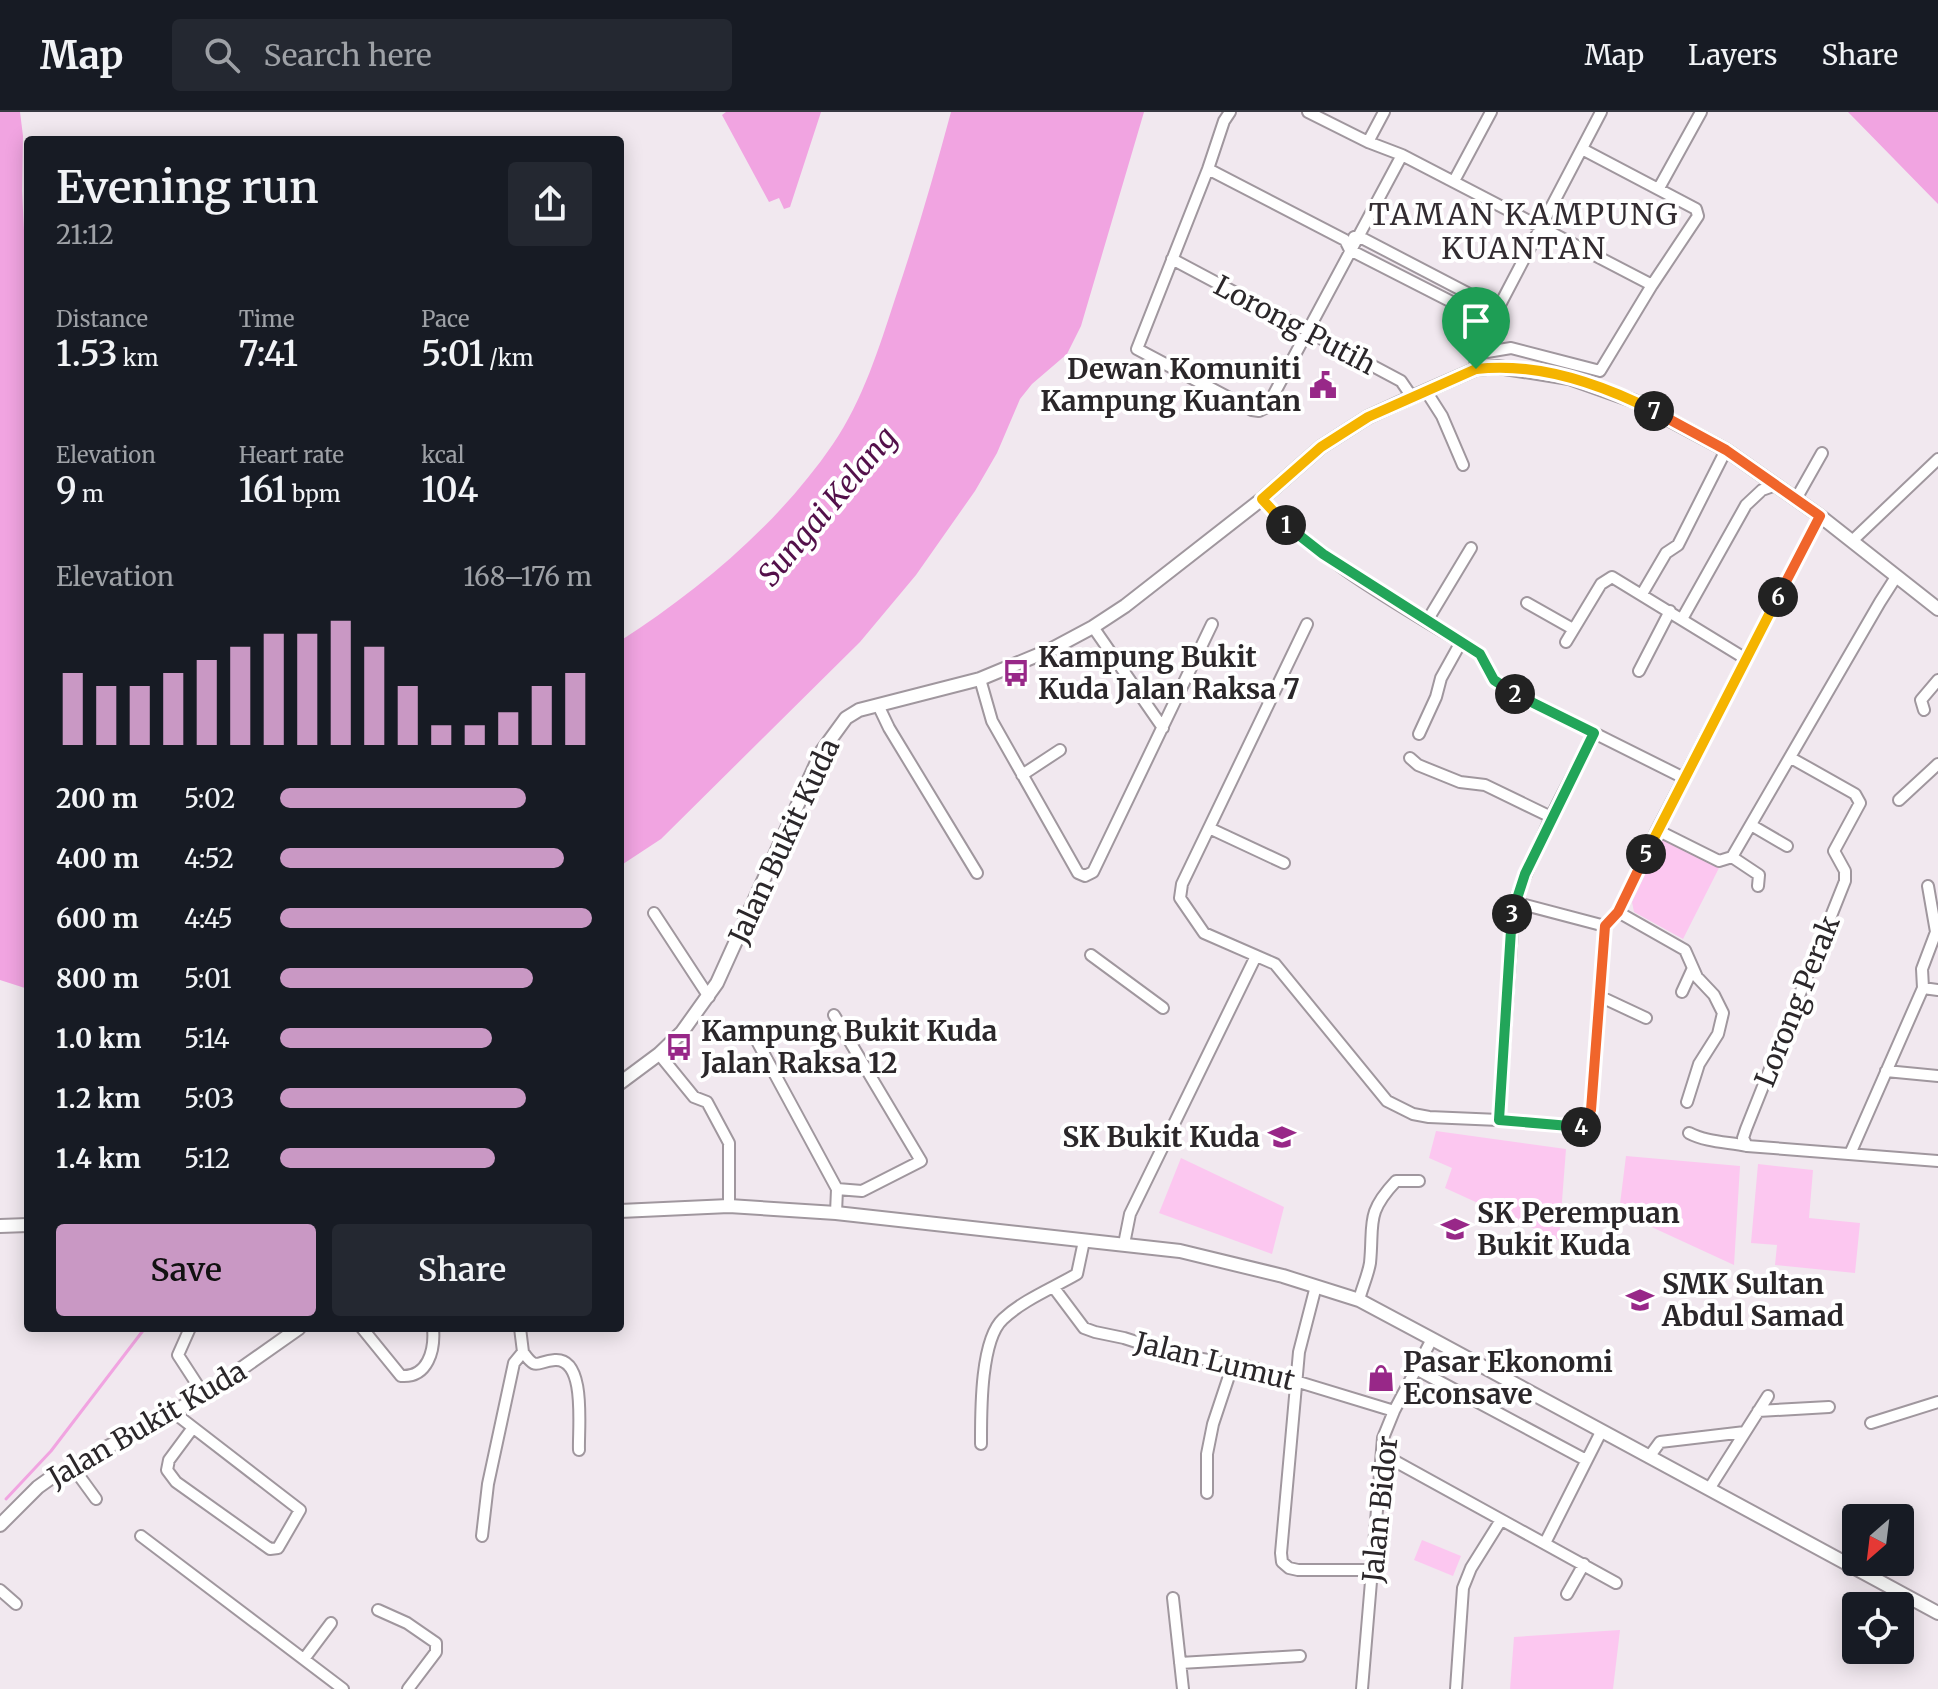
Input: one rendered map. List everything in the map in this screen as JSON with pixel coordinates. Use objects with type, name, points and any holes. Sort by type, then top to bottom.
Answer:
[{"type":"street","points":[[1230,112],[1137,349],[1252,410],[1264,410],[1269,404],[1348,245],[1358,236],[1402,155]]},
{"type":"street","points":[[1308,112],[1454,181],[1652,285]]},
{"type":"street","points":[[1368,142],[1384,112]]},
{"type":"street","points":[[1454,181],[1491,112]]},
{"type":"street","points":[[1476,369],[1475,354],[1601,112]]},
{"type":"street","points":[[1659,188],[1701,112]]},
{"type":"street","points":[[1475,354],[1511,348],[1600,371],[1698,216],[1696,209],[1582,149]]},
{"type":"street","points":[[1208,169],[1491,322]]},
{"type":"street","points":[[1358,236],[1498,309]]},
{"type":"street","name":"Lorong Putih","points":[[1172,259],[1401,381],[1412,397]]},
{"type":"street","name":"Jalan Bukit Kuda","points":[[624,1080],[682,1032],[709,997],[822,751],[846,718],[859,710],[980,679],[1050,650],[1093,627],[1125,606],[1262,499],[1321,447],[1368,417],[1476,369],[1498,367],[1569,378],[1634,401],[1726,450],[1820,516],[1938,609]]},
{"type":"street","points":[[1426,391],[1442,416],[1463,465]]},
{"type":"street","points":[[1642,594],[1666,553],[1678,545],[1726,450]]},
{"type":"street","points":[[1796,499],[1822,453]]},
{"type":"street","points":[[1852,541],[1938,459]]},
{"type":"street","points":[[1682,619],[1746,505],[1762,490],[1776,485]]},
{"type":"street","points":[[1262,499],[1291,530],[1323,554],[1480,654],[1494,680],[1506,689],[1684,778]]},
{"type":"street","points":[[1307,624],[1182,884],[1180,898],[1204,933],[1275,964],[1387,1101],[1413,1114],[1429,1117],[1575,1128],[1584,1125],[1591,1110],[1605,926],[1618,912],[1657,830],[1820,516]]},
{"type":"street","points":[[1427,621],[1471,548]]},
{"type":"street","points":[[1657,830],[1719,861],[1732,857],[1896,577]]},
{"type":"street","points":[[1566,642],[1601,584],[1606,579],[1617,579],[1746,659]]},
{"type":"street","points":[[1527,603],[1573,629]]},
{"type":"street","points":[[1639,671],[1670,611]]},
{"type":"street","points":[[980,679],[992,721],[1078,873],[1085,876],[1093,872],[1212,624]]},
{"type":"street","points":[[1093,627],[1163,728]]},
{"type":"street","points":[[1419,734],[1441,678],[1461,642]]},
{"type":"street","points":[[1924,710],[1921,700],[1938,680]]},
{"type":"street","points":[[878,705],[977,873]]},
{"type":"street","points":[[1499,1120],[1514,902],[1551,817],[1594,733]]},
{"type":"street","points":[[1022,775],[1060,750]]},
{"type":"street","points":[[1410,758],[1418,765],[1460,782],[1485,785],[1551,817]]},
{"type":"street","name":"Lorong Perak","points":[[1747,1146],[1743,1138],[1746,1129],[1845,881],[1845,871],[1833,857],[1859,809],[1859,798],[1791,758]]},
{"type":"street","points":[[1899,800],[1938,764]]},
{"type":"street","points":[[1751,825],[1787,846]]},
{"type":"street","points":[[1209,828],[1284,863]]},
{"type":"street","points":[[1732,857],[1759,875],[1758,886]]},
{"type":"street","points":[[1850,1154],[1923,988],[1922,969],[1936,932],[1928,886]]},
{"type":"street","points":[[1514,902],[1605,926]]},
{"type":"street","points":[[1618,912],[1685,950],[1693,968],[1714,995],[1723,1013],[1718,1034],[1699,1064],[1687,1102]]},
{"type":"street","points":[[654,913],[709,997]]},
{"type":"street","points":[[1091,955],[1163,1008]]},
{"type":"street","points":[[1124,1244],[1130,1214],[1256,956]]},
{"type":"street","points":[[1682,992],[1693,968]]},
{"type":"street","points":[[1923,988],[1938,990]]},
{"type":"street","points":[[1599,996],[1646,1018]]},
{"type":"street","points":[[834,1015],[921,1161],[862,1191],[837,1189]]},
{"type":"street","points":[[758,1043],[837,1189],[836,1213]]},
{"type":"street","points":[[659,1054],[694,1097],[707,1102],[729,1143],[729,1206]]},
{"type":"street","points":[[1886,1071],[1938,1076]]},
{"type":"street","points":[[1689,1133],[1702,1139],[1747,1146],[1938,1161]]},
{"type":"street","points":[[1359,1300],[1369,1266],[1372,1215],[1383,1195],[1396,1181],[1419,1181]]},
{"type":"street","points":[[624,1211],[729,1206],[836,1213],[1124,1244],[1180,1251],[1316,1286],[1359,1300],[1938,1613]]},
{"type":"street","points":[[0,1226],[24,1225]]},
{"type":"street","points":[[981,1444],[986,1366],[996,1326],[1024,1304],[1077,1274],[1084,1241]]},
{"type":"street","points":[[1316,1286],[1303,1328],[1282,1562],[1298,1570],[1373,1570]]},
{"type":"street","name":"Jalan Lumut","points":[[1054,1288],[1084,1328],[1177,1355],[1233,1364],[1394,1411]]},
{"type":"street","points":[[188,1332],[178,1355],[204,1395]]},
{"type":"street","name":"Jalan Bukit Kuda","points":[[0,1525],[38,1487],[204,1395],[293,1332]]},
{"type":"street","points":[[365,1332],[401,1376],[410,1376],[425,1367],[434,1344],[433,1332]]},
{"type":"street","points":[[520,1332],[523,1352],[530,1362],[536,1365],[561,1361],[572,1370],[578,1382],[579,1450]]},
{"type":"street","name":"Jalan Bidor","points":[[1362,1689],[1383,1438],[1432,1339]]},
{"type":"street","points":[[482,1536],[488,1484],[514,1363],[523,1352]]},
{"type":"street","points":[[1207,1493],[1207,1454],[1213,1424],[1233,1364]]},
{"type":"street","points":[[1416,1369],[1586,1460]]},
{"type":"street","points":[[1709,1489],[1768,1396]]},
{"type":"street","points":[[1871,1423],[1938,1402]]},
{"type":"street","points":[[1758,1411],[1829,1407]]},
{"type":"street","points":[[173,1412],[300,1510],[300,1515],[278,1548],[270,1549],[176,1482],[167,1470],[169,1460],[192,1429]]},
{"type":"street","points":[[1545,1543],[1601,1432]]},
{"type":"street","points":[[1649,1457],[1660,1442],[1745,1432]]},
{"type":"street","points":[[1382,1454],[1616,1583]]},
{"type":"street","points":[[72,1466],[96,1499]]},
{"type":"street","points":[[1456,1689],[1463,1588],[1471,1568],[1501,1520]]},
{"type":"street","points":[[141,1536],[343,1689]]},
{"type":"street","points":[[1567,1594],[1584,1564]]},
{"type":"street","points":[[0,1590],[16,1604]]},
{"type":"street","points":[[1173,1598],[1183,1689]]},
{"type":"street","points":[[378,1610],[436,1643],[436,1652],[408,1689]]},
{"type":"street","points":[[304,1659],[331,1623]]},
{"type":"street","points":[[1180,1663],[1300,1656]]},
{"type":"shaded area","points":[[1663,837],[1720,866],[1683,939],[1634,912],[1632,902]]},
{"type":"shaded area","points":[[1436,1131],[1566,1149],[1559,1240],[1445,1188],[1452,1168],[1429,1158]]},
{"type":"shaded area","points":[[1626,1156],[1740,1166],[1734,1265],[1619,1212]]},
{"type":"shaded area","points":[[1181,1158],[1284,1207],[1272,1254],[1159,1213]]},
{"type":"shaded area","points":[[1758,1164],[1813,1170],[1809,1218],[1860,1223],[1855,1273],[1775,1265],[1777,1245],[1751,1243]]},
{"type":"shaded area","points":[[1422,1540],[1461,1556],[1453,1576],[1414,1560]]},
{"type":"shaded area","points":[[1620,1630],[1613,1689],[1510,1689],[1514,1637]]},
{"type":"water","points":[[0,112],[20,112],[24,230],[24,988],[0,980]]},
{"type":"water","points":[[726,112],[821,112],[790,207],[784,209],[779,198],[769,202],[722,115]]},
{"type":"water","name":"Sungai Kelang","points":[[951,112],[1144,112],[1081,326],[1067,354],[1032,384],[1020,399],[997,453],[975,491],[916,575],[860,642],[661,839],[624,863],[624,638],[737,553],[788,501],[833,444],[862,392],[917,229]]},
{"type":"water","points":[[1848,112],[1938,112],[1938,204],[1851,115]]},
{"type":"waterway","points":[[6,1499],[51,1451],[142,1332]]},
{"type":"place","name":"Dewan Komuniti Kampung Kuantan","points":[[1323,385]]},
{"type":"place","name":"Kampung Bukit Kuda Jalan Raksa 7","points":[[1016,673]]},
{"type":"place","name":"Kampung Bukit Kuda Jalan Raksa 12","points":[[679,1047]]},
{"type":"place","name":"SK Bukit Kuda","points":[[1282,1137]]},
{"type":"place","name":"SK Perempuan Bukit Kuda","points":[[1455,1229]]},
{"type":"place","name":"SMK Sultan Abdul Samad","points":[[1640,1300]]},
{"type":"place","name":"Pasar Ekonomi Econsave","points":[[1381,1378]]},
{"type":"district","name":"TAMAN KAMPUNG KUANTAN","points":[[1524,231]]},
{"type":"route","points":[[1498,367],[1569,378],[1634,401],[1726,450],[1820,516],[1657,830],[1618,912],[1605,926],[1591,1110],[1584,1125],[1575,1128],[1499,1120],[1514,902],[1551,817],[1594,733],[1506,689],[1494,680],[1480,654],[1323,554],[1291,530],[1262,499],[1321,447],[1368,417],[1476,369],[1498,367]]}]
